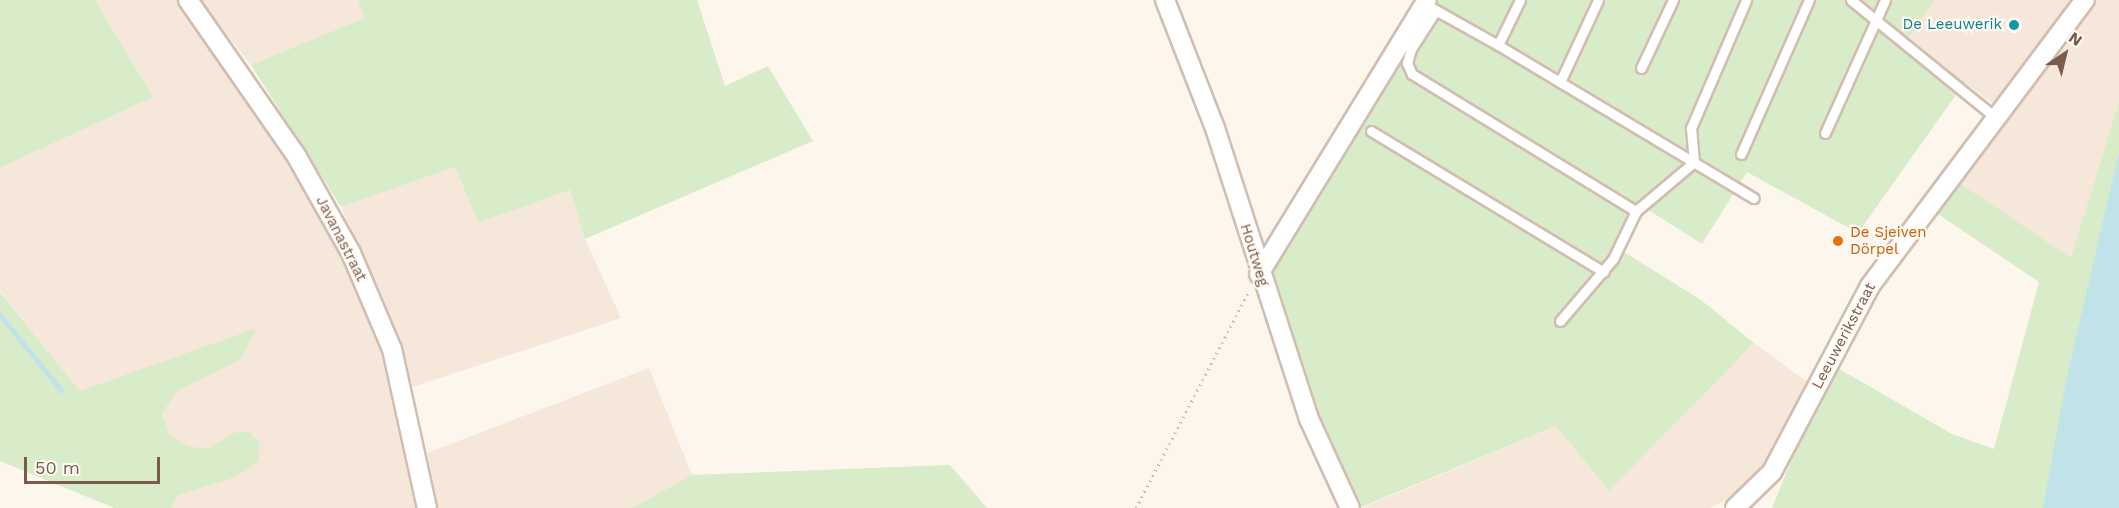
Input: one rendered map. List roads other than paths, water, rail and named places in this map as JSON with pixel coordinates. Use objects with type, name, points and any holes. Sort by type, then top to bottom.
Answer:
[{"type":"street","name":"Javanastraat","points":[[188,0],[297,157],[351,254],[392,349],[427,508]]},
{"type":"street","name":"Houtweg","points":[[1165,0],[1215,128],[1259,273],[1309,419],[1350,508]]},
{"type":"street","name":"Leeuwerikstraat","points":[[1740,507],[1772,472],[1870,286],[2085,0]]},
{"type":"street","points":[[1259,273],[1429,5]]},
{"type":"lane","points":[[1498,45],[1520,0]]},
{"type":"lane","points":[[1560,82],[1598,0]]},
{"type":"lane","points":[[1641,68],[1673,0]]},
{"type":"lane","points":[[1694,162],[1691,128],[1746,0]]},
{"type":"lane","points":[[1741,154],[1809,0]]},
{"type":"lane","points":[[1851,0],[1996,118]]},
{"type":"lane","points":[[1825,133],[1885,0]]},
{"type":"lane","points":[[1636,210],[1412,74],[1407,63],[1429,5],[1754,198]]},
{"type":"lane","points":[[1371,131],[1604,273]]},
{"type":"lane","points":[[1560,321],[1604,273],[1636,210],[1694,162]]},
{"type":"water","points":[[2119,152],[2119,508],[2043,508],[2066,381]]},
{"type":"waterway","points":[[0,315],[61,390]]},
{"type":"place","name":"De Leeuwerik","points":[[2014,25]]},
{"type":"place","name":"De Sjeiven Dörpel","points":[[1838,241]]}]
